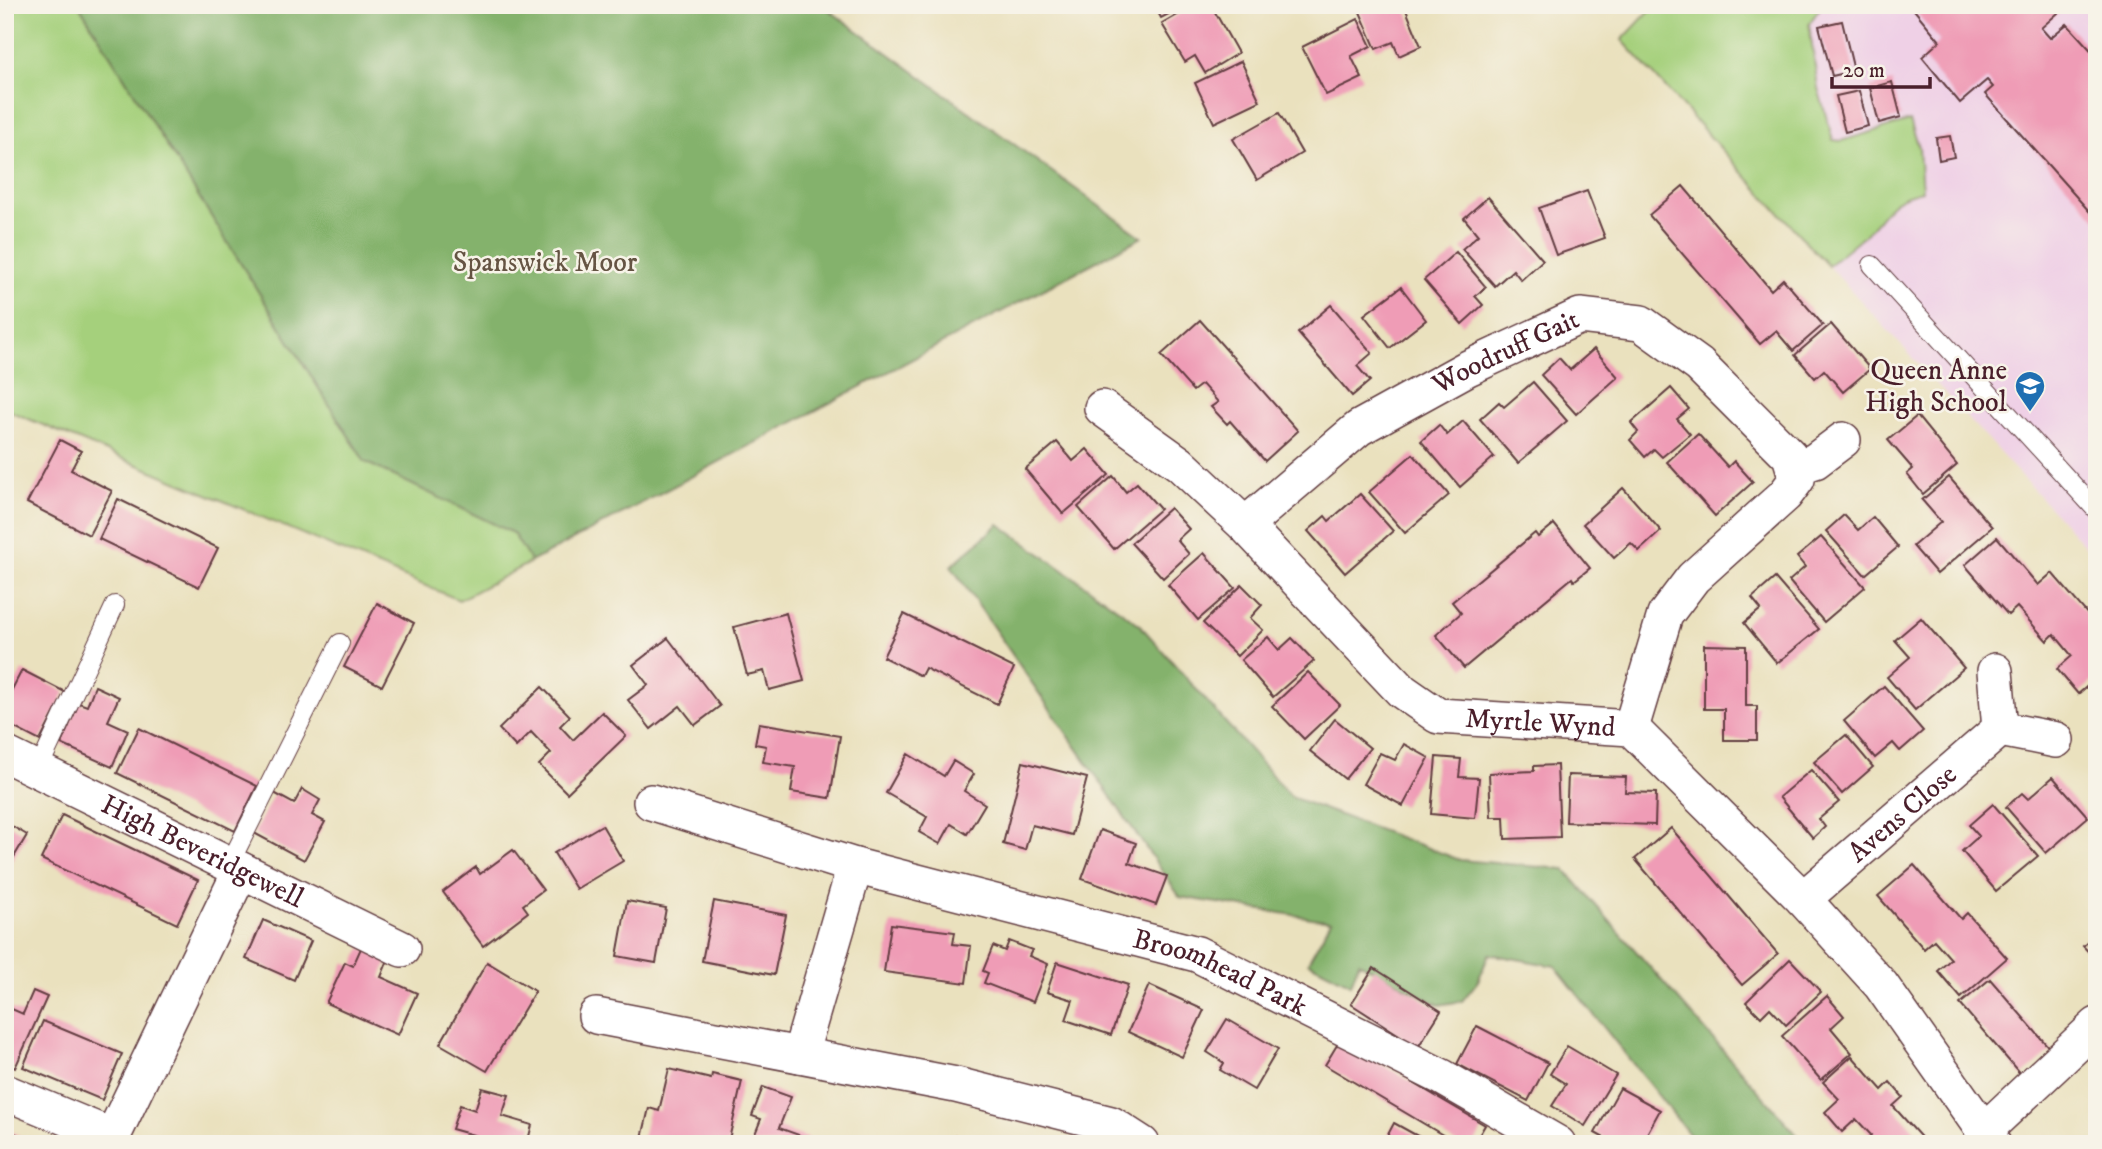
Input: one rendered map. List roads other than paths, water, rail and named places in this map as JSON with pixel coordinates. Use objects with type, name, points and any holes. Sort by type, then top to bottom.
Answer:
[{"type":"street","name":"Woodruff Gait","points":[[1245,525],[1359,428],[1466,369],[1580,316],[1641,323],[1699,365],[1790,456],[1794,468]]},
{"type":"street","name":"Myrtle Wynd","points":[[1102,408],[1180,464],[1245,525],[1402,691],[1438,716],[1631,728],[1803,899],[1881,985],[1988,1138]]},
{"type":"street","points":[[1631,728],[1665,615],[1693,578],[1785,495],[1797,479],[1794,468],[1815,461],[1843,440]]},
{"type":"street","points":[[1995,671],[2000,729],[2056,740]]},
{"type":"street","name":"Avens Close","points":[[1803,899],[2000,729]]},
{"type":"street","name":"High Beveridgewell","points":[[5,754],[402,948]]},
{"type":"street","name":"Broomhead Park","points":[[652,802],[855,866],[1197,954],[1442,1077],[1558,1144]]},
{"type":"street","points":[[800,1055],[855,866]]},
{"type":"street","points":[[5,1092],[111,1141],[235,868]]},
{"type":"street","points":[[596,1016],[956,1085],[1111,1124],[1142,1144]]},
{"type":"street","points":[[1988,1138],[2097,1025]]},
{"type":"lane","points":[[1872,264],[2097,511]]},
{"type":"lane","points":[[38,769],[115,604]]},
{"type":"lane","points":[[235,868],[340,643]]},
{"type":"place","name":"Queen Anne High School","points":[[2030,413]]},
{"type":"park label","name":"Spanswick Moor","points":[[545,262]]}]
